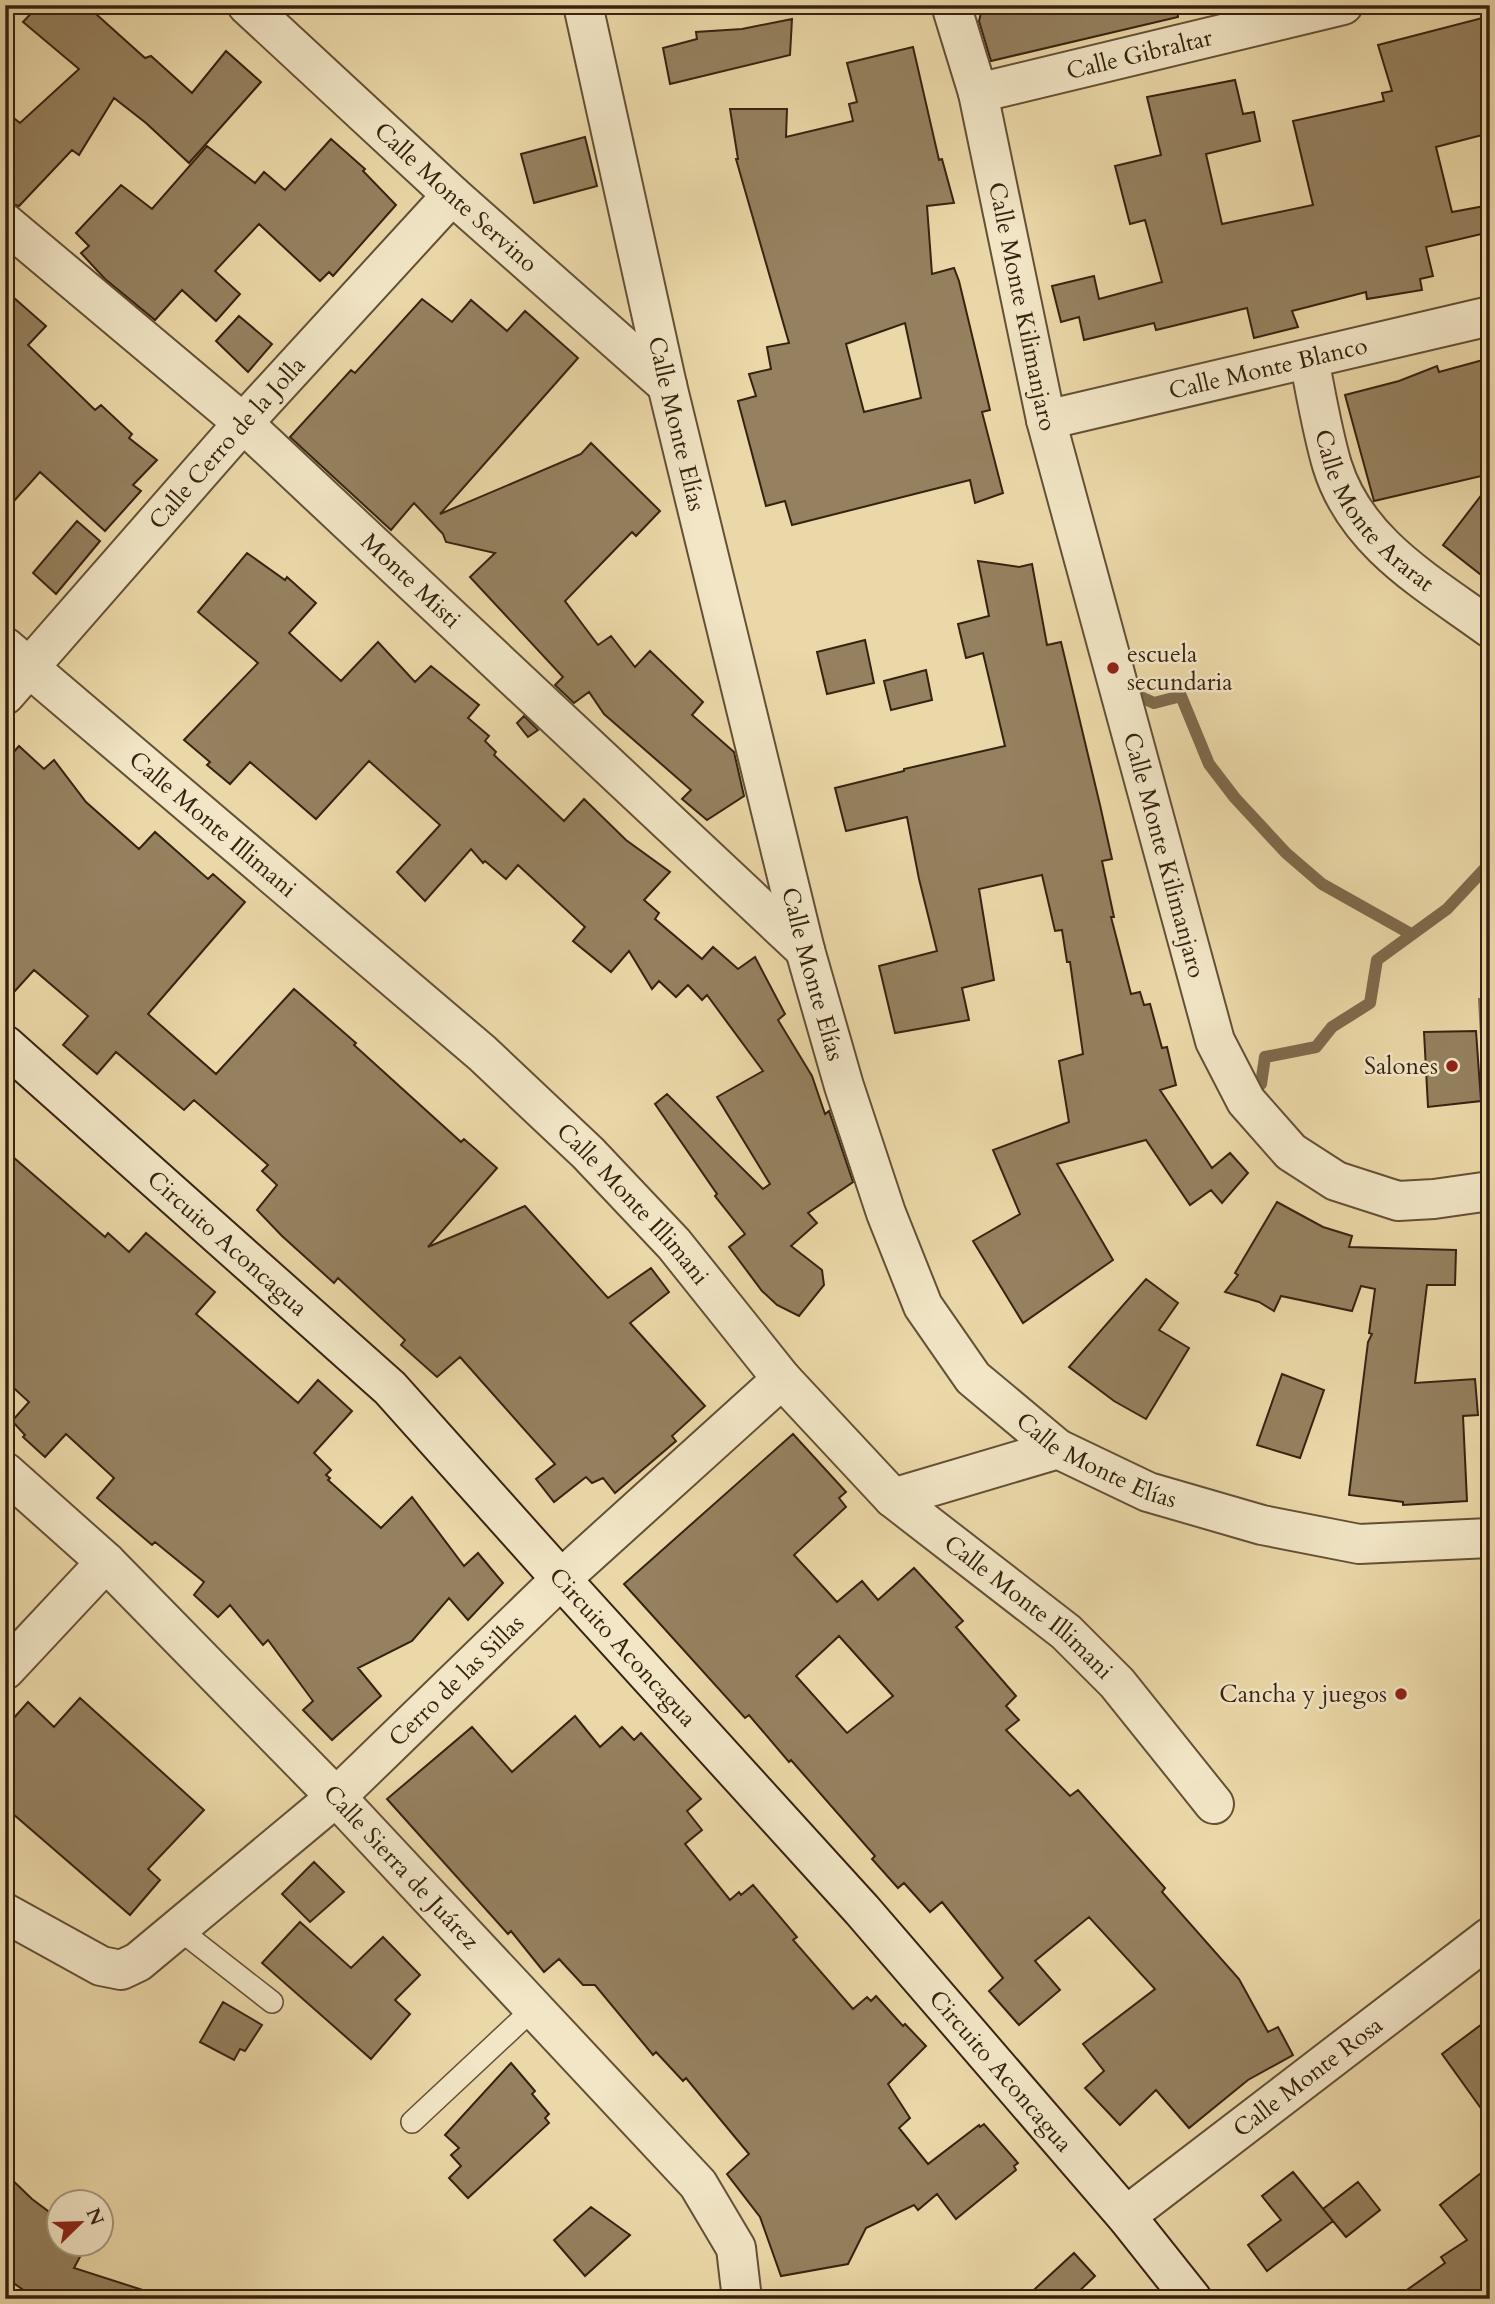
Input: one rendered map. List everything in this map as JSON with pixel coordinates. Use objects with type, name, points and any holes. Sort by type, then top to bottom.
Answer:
[{"type":"street","name":"Calle Monte Servino","points":[[247,5],[452,195],[667,385]]},
{"type":"street","name":"Calle Monte Elías","points":[[583,5],[667,385],[805,950],[844,1086],[886,1213],[923,1306],[974,1378],[1058,1449],[1148,1492],[1262,1525],[1359,1544],[1490,1538]]},
{"type":"street","name":"Calle Monte Kilimanjaro","points":[[951,5],[978,93],[1046,420],[1215,1041],[1246,1101],[1291,1152],[1336,1181],[1398,1201],[1490,1191]]},
{"type":"street","name":"Calle Gibraltar","points":[[978,93],[1343,5]]},
{"type":"street","name":"Calle Cerro de la Jolla","points":[[13,670],[452,195]]},
{"type":"street","name":"Monte Misti","points":[[5,223],[243,423],[805,950]]},
{"type":"street","name":"Calle Monte Blanco","points":[[1046,420],[1490,316]]},
{"type":"street","name":"Calle Monte Ararat","points":[[1308,359],[1333,466],[1355,514],[1390,555],[1490,628]]},
{"type":"street","name":"Calle Monte Illimani","points":[[13,670],[501,1071],[587,1153],[674,1244],[782,1379],[893,1498],[1066,1632],[1117,1684],[1214,1804]]},
{"type":"street","name":"Circuito Aconcagua","points":[[5,1045],[390,1388],[862,1910],[1126,2216],[1192,2299]]},
{"type":"street","name":"Cerro de las Sillas","points":[[5,1913],[101,1966],[121,1970],[138,1962],[180,1930],[336,1797],[561,1579],[782,1379]]},
{"type":"street","points":[[893,1498],[1058,1449]]},
{"type":"street","name":"Calle Sierra de Juárez","points":[[5,1472],[106,1562],[336,1797],[698,2184],[736,2248],[742,2299]]},
{"type":"street","points":[[5,1670],[106,1562]]},
{"type":"street","name":"Calle Monte Rosa","points":[[1126,2216],[1490,1937]]},
{"type":"lane","points":[[180,1930],[272,2002]]},
{"type":"lane","points":[[412,2122],[534,2008]]},
{"type":"shaded area","points":[[1479,999],[1490,999],[1490,1088],[1484,1089]]},
{"type":"building","points":[[39,5],[86,5],[145,58],[151,56],[192,93],[226,51],[261,82],[189,163],[114,98],[79,155],[72,150],[19,206],[5,202],[5,111],[20,123],[79,69],[23,22]]},
{"type":"building","points":[[983,5],[1177,5],[1178,17],[991,61],[979,21]]},
{"type":"building","points":[[1490,16],[1490,133],[1436,147],[1452,212],[1490,205],[1490,232],[1426,247],[1433,276],[1420,279],[1422,290],[1367,299],[1366,292],[1292,311],[1298,327],[1254,338],[1247,308],[1156,330],[1154,323],[1084,340],[1079,317],[1061,322],[1052,286],[1094,276],[1099,299],[1162,282],[1145,220],[1130,224],[1115,166],[1161,155],[1147,97],[1235,80],[1243,114],[1254,112],[1260,141],[1206,154],[1222,224],[1313,205],[1293,121],[1384,101],[1382,93],[1392,91],[1378,45]]},
{"type":"building","points":[[792,19],[790,55],[670,84],[663,48],[697,39],[696,32],[742,29]]},
{"type":"building","points":[[913,47],[939,160],[942,159],[954,203],[927,206],[932,274],[954,268],[959,281],[990,410],[982,412],[1003,493],[975,503],[970,480],[792,525],[785,501],[766,506],[738,401],[756,396],[749,374],[771,369],[767,347],[789,343],[736,159],[730,109],[787,109],[786,137],[853,121],[849,104],[857,102],[847,63]],"holes":[[[905,323],[921,398],[864,412],[846,344]]]},
{"type":"building","points":[[585,137],[597,186],[534,203],[521,154]]},
{"type":"building","points":[[331,139],[365,169],[363,171],[396,205],[333,276],[329,272],[320,281],[259,224],[215,271],[240,294],[216,321],[182,290],[155,320],[105,279],[81,253],[89,246],[76,233],[121,185],[152,209],[207,146],[255,183],[264,172],[285,190]]},
{"type":"building","points":[[5,290],[46,326],[28,345],[95,410],[101,405],[132,434],[129,438],[157,460],[133,485],[141,491],[105,531],[40,472],[5,511]]},
{"type":"building","points":[[422,299],[452,322],[471,300],[507,331],[525,311],[578,358],[440,514],[581,454],[591,443],[660,511],[636,536],[632,532],[565,601],[598,645],[611,636],[635,667],[650,651],[703,702],[692,715],[734,752],[744,796],[707,820],[682,799],[691,790],[604,714],[589,692],[574,703],[555,685],[563,677],[470,577],[495,553],[446,542],[443,534],[414,503],[391,530],[290,437],[351,370],[355,373]]},
{"type":"building","points":[[239,316],[272,344],[248,372],[216,341]]},
{"type":"building","points":[[1490,358],[1490,474],[1374,501],[1345,395],[1399,381],[1437,366],[1439,372]]},
{"type":"building","points":[[1490,484],[1490,582],[1443,545]]},
{"type":"building","points":[[77,521],[100,541],[56,594],[33,573]]},
{"type":"building","points":[[247,553],[285,580],[287,577],[316,603],[289,633],[341,681],[378,642],[415,682],[431,666],[479,705],[468,718],[489,736],[485,741],[496,752],[494,755],[564,821],[584,799],[626,840],[670,872],[644,900],[659,913],[655,919],[702,959],[713,947],[738,969],[755,957],[785,1014],[778,1020],[812,1076],[825,1114],[829,1111],[853,1182],[808,1213],[817,1223],[791,1246],[822,1270],[824,1285],[799,1316],[777,1305],[762,1291],[729,1247],[745,1234],[715,1196],[717,1194],[655,1104],[667,1094],[763,1189],[770,1184],[717,1097],[763,1071],[707,995],[702,1000],[688,985],[676,997],[659,981],[652,989],[629,951],[611,972],[573,941],[585,927],[518,865],[506,879],[485,861],[483,863],[471,849],[425,901],[397,872],[440,825],[369,761],[316,819],[250,762],[230,784],[207,765],[210,762],[184,740],[258,663],[198,612]]},
{"type":"building","points":[[978,561],[1019,567],[1032,564],[1047,645],[1061,642],[1100,805],[1112,859],[1102,861],[1114,917],[1111,917],[1131,994],[1140,992],[1144,1005],[1150,1004],[1162,1048],[1167,1047],[1176,1085],[1160,1090],[1212,1168],[1230,1153],[1248,1173],[1222,1203],[1211,1190],[1190,1205],[1146,1140],[1057,1164],[1113,1260],[1023,1323],[973,1241],[1020,1214],[993,1150],[1069,1122],[1059,1061],[1083,1054],[1070,962],[1067,962],[1062,930],[1055,931],[1042,875],[979,889],[994,980],[962,988],[969,1020],[895,1033],[879,966],[937,951],[907,817],[846,831],[835,788],[1005,746],[983,653],[966,658],[958,624],[989,616]]},
{"type":"building","points":[[865,640],[874,683],[827,694],[817,652]]},
{"type":"building","points":[[926,670],[932,700],[891,710],[884,681]]},
{"type":"building","points":[[524,716],[538,730],[528,737],[517,723]]},
{"type":"building","points":[[19,746],[44,769],[54,760],[86,802],[139,849],[155,832],[208,879],[213,874],[245,902],[148,1014],[216,1074],[294,989],[461,1142],[464,1139],[497,1168],[428,1247],[525,1206],[608,1298],[651,1268],[669,1292],[630,1323],[705,1406],[672,1436],[676,1441],[615,1493],[603,1478],[592,1483],[586,1477],[554,1502],[536,1479],[555,1464],[460,1357],[437,1377],[401,1345],[405,1340],[338,1278],[334,1283],[257,1210],[277,1185],[262,1171],[268,1165],[194,1100],[184,1110],[116,1052],[97,1074],[63,1045],[88,1016],[34,970],[5,1002],[5,762]]},
{"type":"building","name":"Salones","points":[[1476,1031],[1481,1101],[1428,1107],[1424,1032]]},
{"type":"building","points":[[5,1150],[105,1237],[108,1233],[129,1252],[146,1233],[215,1292],[196,1314],[298,1403],[318,1380],[352,1411],[314,1453],[331,1470],[326,1475],[330,1478],[328,1480],[381,1528],[412,1497],[464,1566],[478,1553],[503,1583],[468,1620],[449,1598],[412,1641],[358,1668],[381,1696],[332,1740],[303,1710],[313,1701],[268,1640],[263,1645],[230,1605],[218,1617],[194,1595],[204,1582],[155,1542],[152,1545],[97,1498],[114,1478],[66,1434],[45,1457],[23,1437],[25,1435],[12,1421],[29,1402],[5,1380]]},
{"type":"building","points":[[1277,1202],[1323,1227],[1352,1236],[1349,1247],[1456,1250],[1455,1285],[1427,1285],[1415,1383],[1475,1379],[1478,1415],[1463,1416],[1467,1501],[1403,1505],[1403,1502],[1349,1495],[1368,1342],[1372,1334],[1369,1333],[1375,1289],[1361,1286],[1352,1311],[1281,1296],[1274,1311],[1259,1302],[1225,1292],[1238,1275],[1235,1273]]},
{"type":"building","points":[[1146,1279],[1178,1303],[1159,1330],[1189,1348],[1146,1419],[1114,1401],[1069,1367]]},
{"type":"building","points":[[1282,1374],[1324,1390],[1300,1458],[1257,1445]]},
{"type":"building","points":[[793,1434],[846,1492],[839,1498],[846,1507],[794,1555],[837,1602],[862,1581],[878,1600],[914,1568],[963,1621],[956,1627],[1016,1696],[1006,1706],[1019,1720],[1006,1730],[1070,1796],[1078,1790],[1165,1888],[1162,1892],[1239,1979],[1268,2032],[1278,2027],[1293,2055],[1248,2080],[1189,2128],[1156,2090],[1120,2125],[1085,2088],[1104,2071],[1083,2044],[1155,1989],[1089,1917],[1035,1961],[1060,1990],[1019,2025],[989,1991],[1003,1978],[942,1902],[930,1912],[904,1883],[898,1888],[872,1859],[875,1856],[791,1760],[789,1762],[749,1715],[745,1718],[624,1584]],"holes":[[[839,1636],[893,1696],[847,1733],[796,1676]]]},
{"type":"building","points":[[80,1698],[204,1810],[148,1869],[160,1880],[130,1915],[5,1807],[5,1728],[28,1702],[54,1727]]},
{"type":"building","points":[[575,1716],[600,1747],[622,1727],[634,1740],[641,1733],[701,1799],[687,1811],[702,1830],[685,1844],[730,1900],[753,1885],[797,1937],[793,1940],[853,2009],[867,1997],[871,2001],[876,1996],[903,2026],[905,2024],[926,2046],[888,2084],[910,2118],[899,2128],[928,2164],[984,2124],[1018,2163],[1014,2166],[1016,2170],[956,2219],[937,2194],[918,2210],[914,2205],[866,2228],[848,2264],[781,2276],[760,2217],[727,2174],[749,2154],[686,2078],[683,2081],[656,2052],[653,2055],[595,1985],[583,1985],[559,1959],[544,1972],[511,1931],[508,1934],[387,1799],[472,1727],[512,1772]]},
{"type":"building","points":[[314,1862],[344,1892],[310,1922],[282,1894]]},
{"type":"building","points":[[300,1922],[351,1968],[383,1937],[420,1975],[395,2000],[410,2014],[371,2059],[262,1963]]},
{"type":"building","points":[[223,2002],[262,2025],[245,2051],[240,2049],[234,2060],[200,2042]]},
{"type":"building","points":[[1490,2018],[1490,2121],[1442,2054]]},
{"type":"building","points":[[511,2063],[535,2091],[532,2094],[549,2114],[545,2118],[549,2123],[468,2198],[449,2178],[461,2166],[451,2155],[459,2148],[445,2135]]},
{"type":"building","points":[[1490,2166],[1490,2299],[1394,2299],[1445,2263],[1441,2257],[1467,2240],[1440,2205]]},
{"type":"building","points":[[1293,2172],[1333,2221],[1267,2271],[1248,2245],[1281,2220],[1262,2196]]},
{"type":"building","points":[[5,2173],[46,2210],[46,2258],[79,2258],[74,2268],[149,2292],[148,2299],[36,2299],[5,2277]]},
{"type":"building","points":[[1358,2182],[1380,2210],[1346,2237],[1323,2209]]},
{"type":"building","points":[[591,2207],[630,2235],[585,2276],[554,2240]]},
{"type":"building","points":[[1074,2253],[1095,2276],[1071,2299],[1024,2299]]},
{"type":"waterway","points":[[1136,695],[1154,703],[1181,696],[1209,764],[1235,798],[1286,853],[1322,884],[1411,934]]},
{"type":"waterway","points":[[1261,1084],[1265,1057],[1316,1047],[1332,1027],[1370,1003],[1377,960],[1447,909],[1490,863]]},
{"type":"place","name":"escuela secundaria","points":[[1113,668]]},
{"type":"place","name":"Salones","points":[[1452,1066]]},
{"type":"place","name":"Cancha y juegos","points":[[1401,1694]]}]
